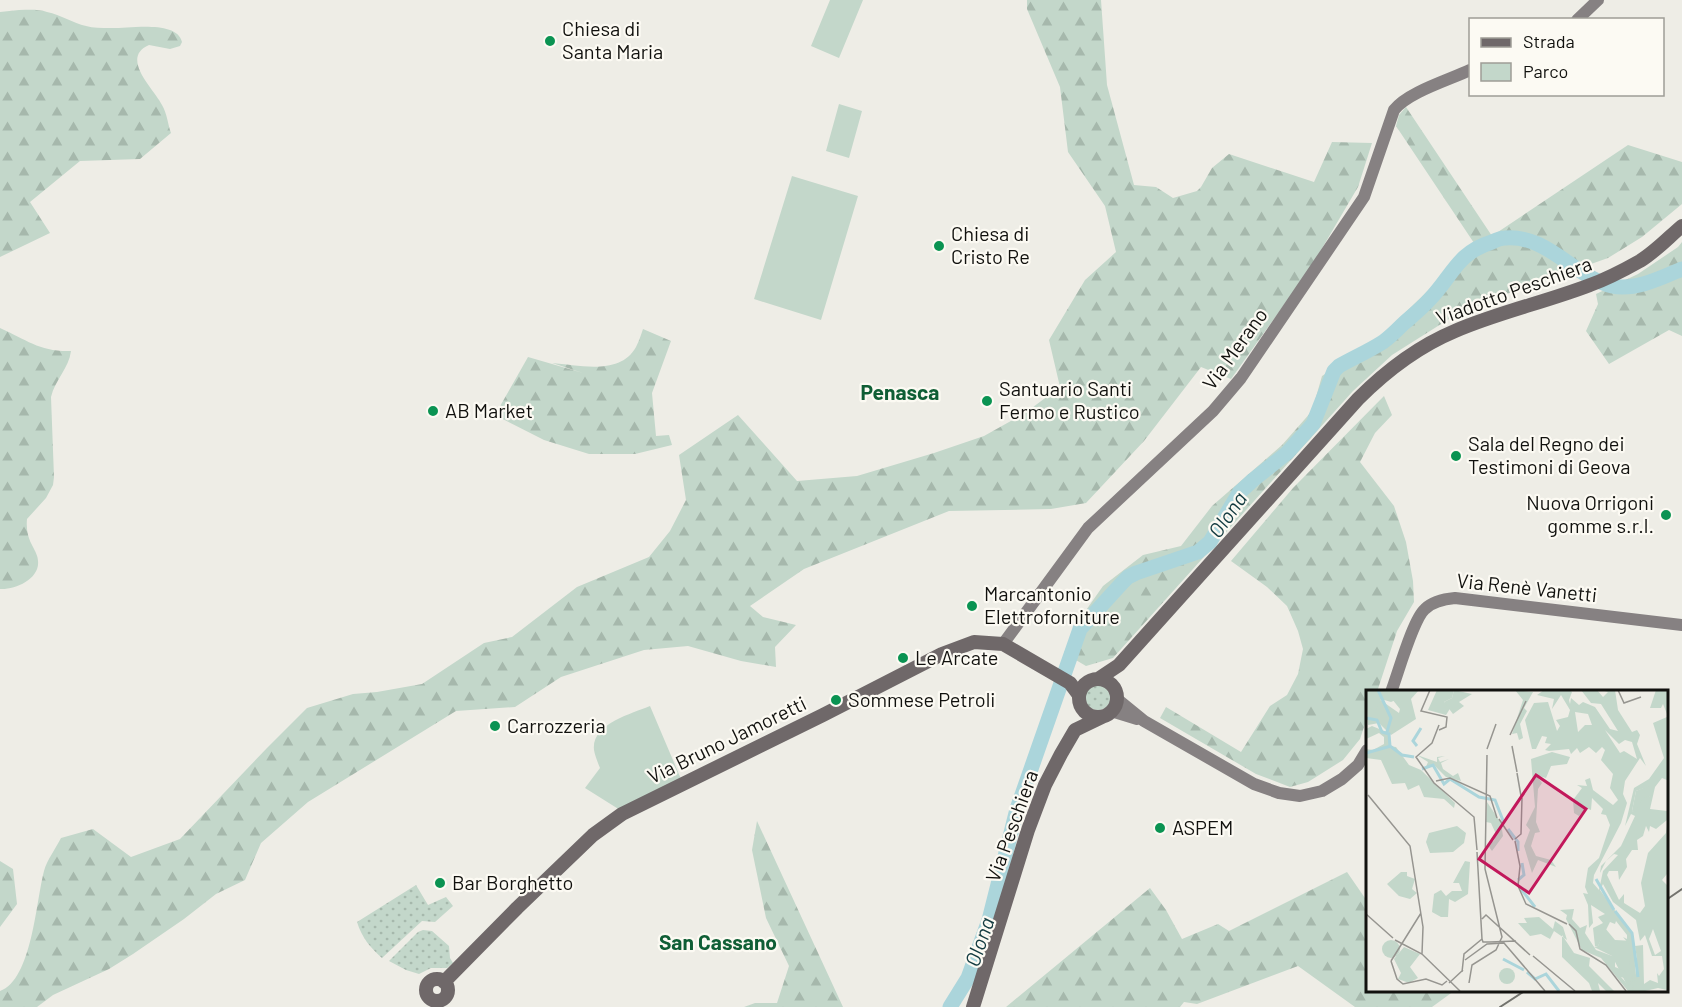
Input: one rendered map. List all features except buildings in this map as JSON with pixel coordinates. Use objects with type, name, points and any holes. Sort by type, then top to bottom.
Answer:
[{"type":"main road","name":"Viadotto Peschiera","points":[[1119,665],[1373,383],[1428,345],[1454,331],[1592,285],[1642,260],[1682,226]]},
{"type":"main road","name":"Via Bruno Jamoretti","points":[[425,1002],[444,998],[447,988],[444,982],[593,835],[621,814],[942,654],[974,642],[1003,644],[1056,675],[1078,692]]},
{"type":"main road","points":[[1098,679],[1119,665]]},
{"type":"main road","points":[[1075,730],[1112,705],[1119,665]]},
{"type":"main road","points":[[1098,679],[1110,683],[1112,705],[1091,716],[1086,713],[1078,692],[1090,680],[1098,679]]},
{"type":"main road","name":"Via Peschiera","points":[[973,1007],[1028,830],[1045,785],[1075,730],[1078,692]]},
{"type":"street","points":[[1579,18],[1598,0]]},
{"type":"street","name":"Via Merano","points":[[1003,644],[1088,528],[1213,411],[1241,378],[1364,197],[1398,104],[1408,97],[1469,70]]},
{"type":"street","name":"Via Renè Vanetti","points":[[1392,690],[1419,615],[1431,604],[1442,599],[1455,598],[1682,625]]},
{"type":"street","points":[[1112,705],[1254,784],[1279,793],[1300,796],[1322,791],[1342,779],[1358,765],[1366,752]]},
{"type":"green space","points":[[830,0],[863,0],[839,58],[811,46]]},
{"type":"green space","points":[[1027,0],[1101,0],[1107,85],[1134,185],[1156,187],[1173,198],[1197,191],[1212,168],[1229,154],[1314,182],[1332,142],[1372,143],[1358,187],[1311,267],[1231,379],[1201,367],[1144,441],[1086,503],[1051,509],[949,511],[804,569],[750,606],[763,617],[796,625],[775,647],[776,667],[741,661],[688,646],[644,650],[561,677],[515,707],[456,711],[308,802],[261,843],[245,880],[216,894],[133,954],[109,969],[53,995],[37,1007],[0,1007],[0,991],[11,984],[26,956],[44,871],[61,838],[93,829],[131,857],[180,839],[307,708],[353,694],[422,684],[484,643],[512,637],[577,587],[649,557],[670,531],[686,500],[679,455],[738,415],[797,481],[857,476],[984,436],[1025,413],[1060,387],[1049,340],[1085,280],[1116,252],[1105,206],[1068,152],[1060,87],[1027,9]]},
{"type":"green space","points":[[44,11],[92,27],[161,28],[171,30],[182,42],[180,46],[170,49],[149,45],[141,51],[137,58],[142,74],[164,108],[171,133],[140,159],[80,161],[30,202],[50,233],[0,257],[0,12]]},
{"type":"green space","points":[[839,104],[862,111],[849,158],[826,151]]},
{"type":"green space","points":[[1406,107],[1492,236],[1628,145],[1682,162],[1682,204],[1642,237],[1608,258],[1498,297],[1449,319],[1392,355],[1353,391],[1113,658],[1086,666],[1064,653],[1077,623],[1103,586],[1143,555],[1181,546],[1212,506],[1282,445],[1312,411],[1322,376],[1376,341],[1474,243],[1396,126],[1399,115]]},
{"type":"green space","points":[[792,176],[858,196],[821,320],[754,299]]},
{"type":"green space","points":[[1682,242],[1682,336],[1669,330],[1609,364],[1586,331],[1598,304],[1596,294],[1638,274]]},
{"type":"green space","points":[[0,328],[51,350],[71,351],[68,363],[51,397],[53,485],[46,498],[27,519],[28,534],[38,557],[38,567],[31,578],[13,588],[6,589],[0,589]]},
{"type":"green space","points":[[643,329],[671,341],[652,393],[656,436],[669,435],[672,445],[635,454],[589,454],[544,440],[495,415],[528,357],[583,373],[552,363],[598,367],[620,362],[636,347]]},
{"type":"green space","points":[[1384,396],[1392,415],[1375,433],[1360,462],[1394,506],[1406,542],[1414,602],[1397,631],[1378,690],[1366,690],[1366,721],[1360,739],[1343,760],[1308,782],[1290,787],[1256,774],[1160,718],[1166,707],[1241,752],[1270,706],[1287,695],[1298,674],[1303,649],[1298,631],[1287,606],[1267,587],[1231,561],[1293,488]]},
{"type":"green space","points":[[1098,684],[1107,688],[1111,697],[1107,706],[1098,710],[1089,706],[1085,697],[1089,688]]},
{"type":"green space","points":[[650,706],[681,779],[620,810],[585,788],[600,768],[594,750],[595,741],[599,733],[614,721]]},
{"type":"green space","points":[[757,821],[843,1007],[744,1007],[755,1003],[777,1003],[789,966],[766,918],[752,850]]},
{"type":"green space","points":[[0,861],[13,869],[17,904],[0,927]]},
{"type":"green space","points":[[1347,872],[1366,900],[1366,992],[1453,992],[1432,1007],[1355,1007],[1298,966],[1197,1004],[1184,1002],[1180,1007],[1006,1007],[1150,888],[1166,910],[1182,939],[1218,924],[1229,931]]},
{"type":"green space","points":[[416,885],[428,905],[446,897],[453,906],[435,922],[422,921],[382,958],[367,942],[357,922]]},
{"type":"green space","points":[[432,931],[449,946],[453,963],[447,968],[431,968],[419,974],[389,961],[418,932]]},
{"type":"waterway","name":"Olona","points":[[950,1007],[968,978],[989,920],[1017,809],[1080,629],[1122,583],[1136,573],[1198,552],[1210,542],[1239,493],[1287,453],[1313,424],[1334,371],[1388,338],[1427,302],[1471,252],[1503,238],[1520,239],[1547,249],[1598,281],[1621,287],[1648,283],[1682,269]]},
{"type":"railway","points":[[1667,899],[1682,889]]},
{"type":"railway","points":[[1500,1007],[1523,992]]},
{"type":"place","name":"Chiesa di Santa Maria","points":[[550,41]]},
{"type":"place","name":"Chiesa di Cristo Re","points":[[939,246]]},
{"type":"place","name":"Santuario Santi Fermo e Rustico","points":[[987,401]]},
{"type":"place","name":"AB Market","points":[[433,411]]},
{"type":"place","name":"Sala del Regno dei Testimoni di Geova","points":[[1456,456]]},
{"type":"place","name":"Nuova Orrigoni gomme s.r.l.","points":[[1666,515]]},
{"type":"place","name":"Marcantonio Elettroforniture","points":[[972,606]]},
{"type":"place","name":"Le Arcate","points":[[903,658]]},
{"type":"place","name":"Sommese Petroli","points":[[836,700]]},
{"type":"place","name":"Carrozzeria","points":[[495,726]]},
{"type":"place","name":"ASPEM","points":[[1160,828]]},
{"type":"place","name":"Bar Borghetto","points":[[440,883]]},
{"type":"district","name":"Penasca","points":[[900,393]]},
{"type":"district","name":"San Cassano","points":[[718,943]]}]
